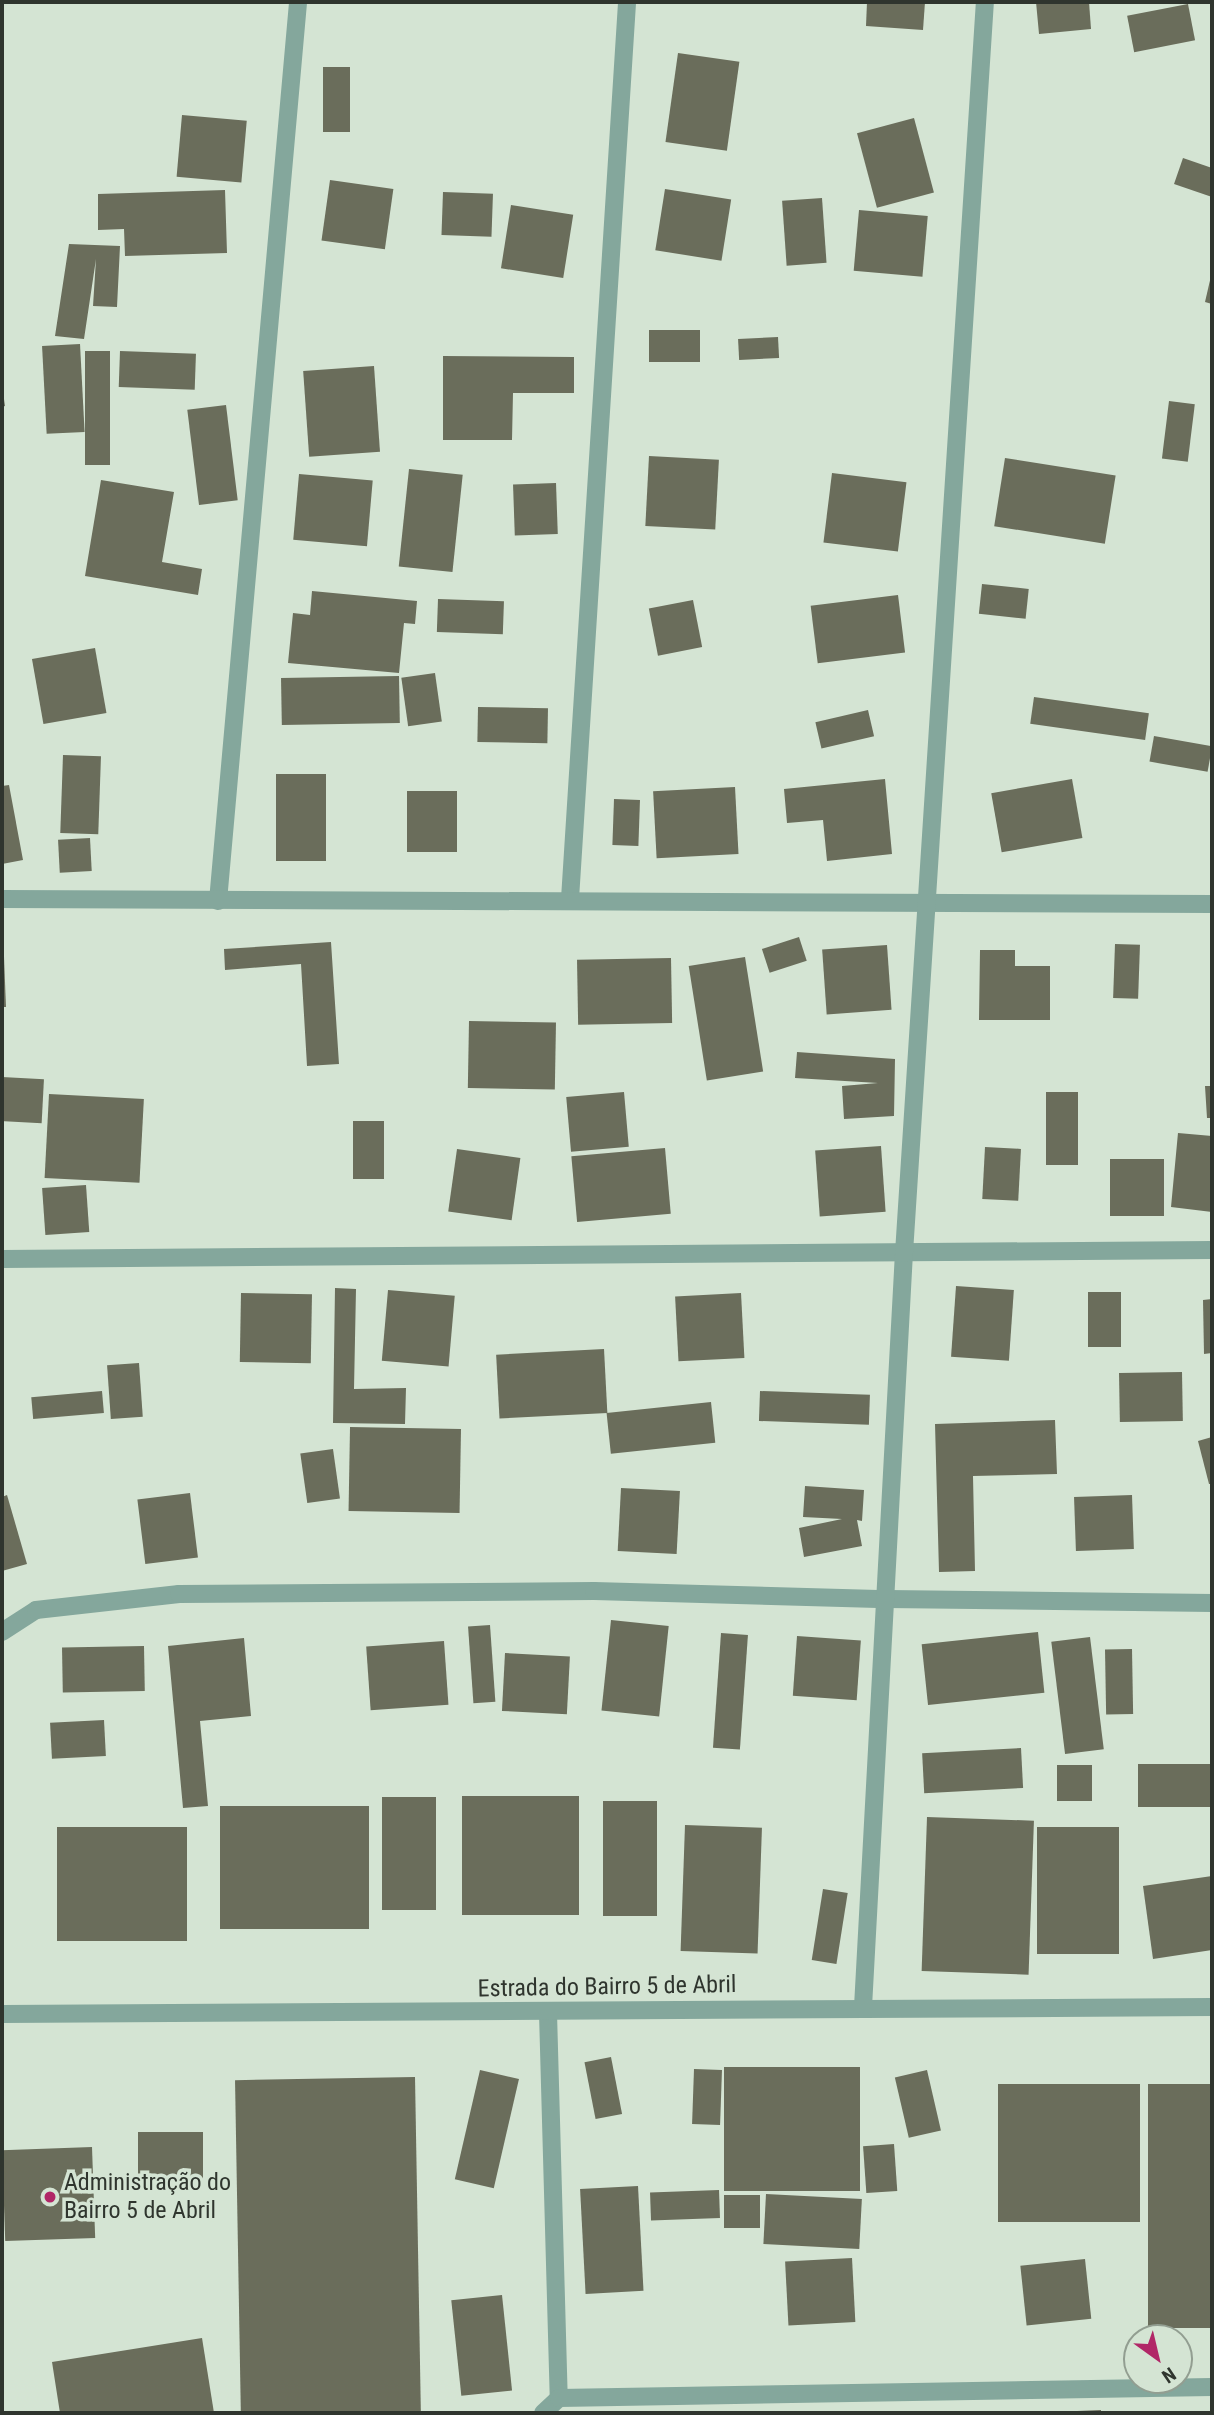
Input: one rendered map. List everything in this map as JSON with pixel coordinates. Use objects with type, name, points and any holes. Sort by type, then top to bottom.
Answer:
[{"type":"street","points":[[218,901],[298,2]]},
{"type":"street","points":[[570,899],[627,2]]},
{"type":"street","points":[[863,2007],[904,1253],[930,907],[985,2]]},
{"type":"street","points":[[2,899],[570,899],[930,907],[1212,904]]},
{"type":"street","points":[[2,1259],[1212,1250]]},
{"type":"street","points":[[2,1632],[36,1610],[179,1594],[593,1591],[887,1599],[1212,1603]]},
{"type":"street","name":"Estrada do Bairro 5 de Abril","points":[[2,2014],[548,2013],[863,2007],[1212,2007]]},
{"type":"street","points":[[548,2013],[559,2406]]},
{"type":"street","points":[[543,2413],[559,2406],[1212,2387]]},
{"type":"building","points":[[867,2],[925,2],[923,30],[866,26]]},
{"type":"building","points":[[1036,2],[1089,2],[1091,29],[1039,34]]},
{"type":"building","points":[[1188,4],[1195,40],[1134,52],[1127,16]]},
{"type":"building","points":[[678,53],[739,62],[727,151],[665,142]]},
{"type":"building","points":[[323,67],[350,67],[350,132],[323,132]]},
{"type":"building","points":[[182,115],[247,121],[241,182],[177,177]]},
{"type":"building","points":[[914,118],[934,192],[877,208],[857,133]]},
{"type":"building","points":[[1183,158],[1212,168],[1212,197],[1174,184]]},
{"type":"building","points":[[330,180],[393,189],[385,249],[322,240]]},
{"type":"building","points":[[665,189],[731,199],[721,261],[655,250]]},
{"type":"building","points":[[225,190],[227,253],[125,256],[124,229],[98,230],[98,194]]},
{"type":"building","points":[[443,192],[493,194],[491,237],[441,235]]},
{"type":"building","points":[[822,198],[827,263],[787,266],[782,201]]},
{"type":"building","points":[[511,205],[573,215],[563,278],[501,268]]},
{"type":"building","points":[[859,210],[928,216],[922,277],[854,271]]},
{"type":"building","points":[[69,244],[120,246],[117,307],[93,306],[96,259],[84,339],[55,336]]},
{"type":"building","points":[[1212,277],[1212,304],[1205,302]]},
{"type":"building","points":[[649,330],[700,330],[700,362],[649,362]]},
{"type":"building","points":[[778,337],[779,358],[739,360],[738,339]]},
{"type":"building","points":[[80,344],[85,432],[47,434],[42,346]]},
{"type":"building","points":[[85,351],[110,351],[110,465],[85,465]]},
{"type":"building","points":[[120,351],[196,354],[195,390],[119,387]]},
{"type":"building","points":[[443,356],[574,357],[574,393],[513,393],[512,440],[443,440]]},
{"type":"building","points":[[374,366],[380,452],[309,457],[303,371]]},
{"type":"building","points":[[2,386],[5,406],[2,407]]},
{"type":"building","points":[[1169,401],[1195,404],[1188,462],[1162,459]]},
{"type":"building","points":[[226,405],[238,500],[199,505],[187,410]]},
{"type":"building","points":[[649,456],[719,460],[715,530],[645,526]]},
{"type":"building","points":[[1005,458],[1116,476],[1105,544],[994,526]]},
{"type":"building","points":[[409,469],[463,475],[452,572],[399,566]]},
{"type":"building","points":[[832,473],[906,482],[898,552],[823,542]]},
{"type":"building","points":[[299,474],[373,480],[367,546],[293,540]]},
{"type":"building","points":[[101,480],[174,492],[162,562],[202,569],[198,595],[85,576]]},
{"type":"building","points":[[556,483],[558,534],[515,535],[513,485]]},
{"type":"building","points":[[982,584],[1029,589],[1026,619],[979,614]]},
{"type":"building","points":[[312,591],[417,601],[415,624],[404,623],[399,673],[288,663],[293,613],[310,615]]},
{"type":"building","points":[[898,595],[905,653],[818,663],[811,606]]},
{"type":"building","points":[[438,599],[504,601],[503,634],[437,632]]},
{"type":"building","points":[[693,600],[702,647],[658,656],[649,609]]},
{"type":"building","points":[[95,648],[106,713],[43,724],[32,659]]},
{"type":"building","points":[[435,673],[442,722],[408,726],[401,678]]},
{"type":"building","points":[[399,676],[400,723],[282,725],[281,678]]},
{"type":"building","points":[[1034,697],[1149,713],[1145,740],[1030,724]]},
{"type":"building","points":[[478,707],[548,708],[547,743],[477,742]]},
{"type":"building","points":[[868,710],[874,736],[821,748],[815,722]]},
{"type":"building","points":[[1154,736],[1212,746],[1208,772],[1149,762]]},
{"type":"building","points":[[63,755],[101,756],[98,834],[60,833]]},
{"type":"building","points":[[276,774],[326,774],[326,861],[276,861]]},
{"type":"building","points":[[885,779],[892,854],[827,861],[823,820],[787,823],[784,789]]},
{"type":"building","points":[[1072,779],[1082,838],[1002,852],[991,793]]},
{"type":"building","points":[[9,785],[23,860],[2,864],[2,786]]},
{"type":"building","points":[[735,787],[739,854],[657,858],[653,791]]},
{"type":"building","points":[[407,791],[457,791],[457,852],[407,852]]},
{"type":"building","points":[[614,799],[640,800],[638,846],[612,845]]},
{"type":"building","points":[[90,838],[92,871],[60,873],[58,840]]},
{"type":"building","points":[[799,937],[807,961],[770,973],[762,949]]},
{"type":"building","points":[[331,942],[339,1064],[307,1066],[301,964],[225,970],[224,949]]},
{"type":"building","points":[[1115,944],[1140,945],[1138,999],[1113,998]]},
{"type":"building","points":[[887,945],[892,1010],[827,1014],[822,950]]},
{"type":"building","points":[[980,950],[1015,950],[1015,966],[1050,966],[1050,1020],[979,1020]]},
{"type":"building","points":[[4,957],[6,1007],[2,1007]]},
{"type":"building","points":[[745,957],[763,1072],[707,1080],[689,966]]},
{"type":"building","points":[[671,958],[672,1023],[578,1025],[577,960]]},
{"type":"building","points":[[469,1021],[556,1023],[555,1090],[468,1088]]},
{"type":"building","points":[[797,1052],[895,1059],[894,1116],[844,1119],[842,1086],[878,1083],[795,1078]]},
{"type":"building","points":[[2,1077],[44,1079],[42,1123],[2,1121]]},
{"type":"building","points":[[1205,1086],[1212,1086],[1212,1118],[1207,1118]]},
{"type":"building","points":[[624,1092],[629,1147],[571,1152],[566,1097]]},
{"type":"building","points":[[1046,1092],[1078,1092],[1078,1165],[1046,1165]]},
{"type":"building","points":[[49,1094],[144,1099],[139,1183],[45,1178]]},
{"type":"building","points":[[353,1121],[384,1121],[384,1179],[353,1179]]},
{"type":"building","points":[[1178,1133],[1212,1136],[1212,1212],[1171,1207]]},
{"type":"building","points":[[881,1146],[886,1212],[820,1216],[815,1151]]},
{"type":"building","points":[[985,1147],[1021,1149],[1018,1201],[982,1199]]},
{"type":"building","points":[[665,1148],[671,1214],[577,1222],[571,1156]]},
{"type":"building","points":[[457,1149],[520,1158],[512,1220],[448,1211]]},
{"type":"building","points":[[1110,1159],[1164,1159],[1164,1216],[1110,1216]]},
{"type":"building","points":[[86,1185],[89,1232],[45,1235],[42,1188]]},
{"type":"building","points":[[956,1286],[1014,1290],[1009,1361],[951,1357]]},
{"type":"building","points":[[335,1288],[356,1289],[354,1389],[406,1388],[405,1424],[333,1423]]},
{"type":"building","points":[[388,1290],[455,1296],[449,1367],[382,1361]]},
{"type":"building","points":[[1088,1292],[1121,1292],[1121,1347],[1088,1347]]},
{"type":"building","points":[[241,1293],[312,1294],[311,1363],[240,1362]]},
{"type":"building","points":[[741,1293],[744,1358],[678,1361],[675,1296]]},
{"type":"building","points":[[1212,1299],[1212,1353],[1204,1354],[1203,1300]]},
{"type":"building","points":[[604,1349],[607,1413],[499,1419],[496,1355]]},
{"type":"building","points":[[139,1363],[143,1417],[111,1419],[107,1365]]},
{"type":"building","points":[[1182,1372],[1183,1421],[1120,1422],[1119,1373]]},
{"type":"building","points":[[102,1391],[104,1413],[33,1419],[31,1397]]},
{"type":"building","points":[[760,1391],[870,1395],[869,1425],[759,1421]]},
{"type":"building","points":[[711,1402],[715,1443],[611,1454],[607,1413]]},
{"type":"building","points":[[1055,1420],[1057,1474],[973,1476],[975,1571],[939,1572],[935,1424]]},
{"type":"building","points":[[350,1427],[461,1429],[460,1513],[349,1511]]},
{"type":"building","points":[[1212,1437],[1212,1484],[1209,1484],[1198,1441]]},
{"type":"building","points":[[333,1449],[340,1499],[307,1503],[300,1454]]},
{"type":"building","points":[[805,1486],[864,1490],[862,1521],[857,1520],[862,1546],[804,1557],[799,1528],[842,1519],[803,1517]]},
{"type":"building","points":[[621,1488],[680,1491],[677,1554],[618,1551]]},
{"type":"building","points":[[190,1493],[198,1558],[145,1564],[137,1499]]},
{"type":"building","points":[[7,1495],[27,1564],[2,1571],[2,1497]]},
{"type":"building","points":[[1132,1495],[1134,1549],[1076,1551],[1074,1497]]},
{"type":"building","points":[[611,1620],[669,1626],[659,1717],[601,1711]]},
{"type":"building","points":[[490,1625],[495,1702],[473,1703],[468,1627]]},
{"type":"building","points":[[1038,1632],[1044,1693],[928,1705],[922,1644]]},
{"type":"building","points":[[721,1633],[748,1635],[740,1750],[713,1748]]},
{"type":"building","points":[[797,1636],[861,1640],[857,1700],[793,1696]]},
{"type":"building","points":[[1090,1637],[1104,1749],[1065,1754],[1051,1642]]},
{"type":"building","points":[[244,1638],[251,1716],[200,1721],[208,1806],[183,1808],[168,1646]]},
{"type":"building","points":[[444,1641],[448,1705],[371,1710],[366,1646]]},
{"type":"building","points":[[144,1646],[145,1691],[63,1692],[62,1647]]},
{"type":"building","points":[[1105,1649],[1132,1649],[1133,1714],[1106,1714]]},
{"type":"building","points":[[505,1653],[570,1656],[567,1714],[502,1711]]},
{"type":"building","points":[[104,1720],[106,1756],[52,1759],[50,1723]]},
{"type":"building","points":[[1021,1748],[1023,1788],[924,1793],[922,1753]]},
{"type":"building","points":[[1138,1764],[1212,1764],[1212,1807],[1138,1807]]},
{"type":"building","points":[[1057,1765],[1092,1765],[1092,1801],[1057,1801]]},
{"type":"building","points":[[462,1796],[579,1796],[579,1915],[462,1915]]},
{"type":"building","points":[[382,1797],[436,1797],[436,1910],[382,1910]]},
{"type":"building","points":[[603,1801],[657,1801],[657,1916],[603,1916]]},
{"type":"building","points":[[220,1806],[369,1806],[369,1929],[220,1929]]},
{"type":"building","points":[[927,1817],[1034,1821],[1029,1975],[922,1971]]},
{"type":"building","points":[[685,1825],[762,1828],[758,1954],[681,1951]]},
{"type":"building","points":[[57,1827],[187,1827],[187,1941],[57,1941]]},
{"type":"building","points":[[1037,1827],[1119,1827],[1119,1954],[1037,1954]]},
{"type":"building","points":[[1212,1876],[1212,1950],[1153,1959],[1143,1886]]},
{"type":"building","points":[[823,1889],[848,1893],[836,1964],[812,1960]]},
{"type":"building","points":[[611,2057],[622,2114],[596,2119],[584,2062]]},
{"type":"building","points":[[724,2067],[860,2067],[860,2191],[724,2191]]},
{"type":"building","points":[[694,2069],[722,2070],[720,2125],[692,2124]]},
{"type":"building","points":[[480,2070],[519,2079],[494,2188],[455,2179]]},
{"type":"building","points":[[927,2070],[941,2130],[909,2138],[895,2077]]},
{"type":"building","points":[[415,2077],[421,2413],[241,2413],[235,2080]]},
{"type":"building","points":[[998,2084],[1140,2084],[1140,2222],[998,2222]]},
{"type":"building","points":[[1148,2084],[1212,2084],[1212,2328],[1193,2328],[1193,2324],[1148,2324]]},
{"type":"building","points":[[138,2132],[203,2132],[203,2186],[138,2186]]},
{"type":"building","points":[[894,2144],[897,2191],[866,2193],[863,2146]]},
{"type":"building","points":[[92,2147],[95,2238],[5,2241],[2,2150]]},
{"type":"building","points":[[638,2186],[643,2291],[586,2294],[580,2189]]},
{"type":"building","points":[[719,2190],[720,2218],[651,2220],[650,2192]]},
{"type":"building","points":[[766,2194],[862,2199],[859,2249],[763,2244]]},
{"type":"building","points":[[724,2195],[760,2195],[760,2228],[724,2228]]},
{"type":"building","points":[[852,2258],[855,2322],[788,2325],[785,2262]]},
{"type":"building","points":[[1085,2259],[1091,2319],[1027,2325],[1020,2266]]},
{"type":"building","points":[[502,2295],[512,2390],[461,2396],[451,2300]]},
{"type":"building","points":[[202,2338],[214,2413],[60,2413],[52,2362]]},
{"type":"building","points":[[1101,2410],[1101,2413],[1077,2413],[1077,2411]]},
{"type":"place","name":"Administração do Bairro 5 de Abril","points":[[50,2197]]}]
